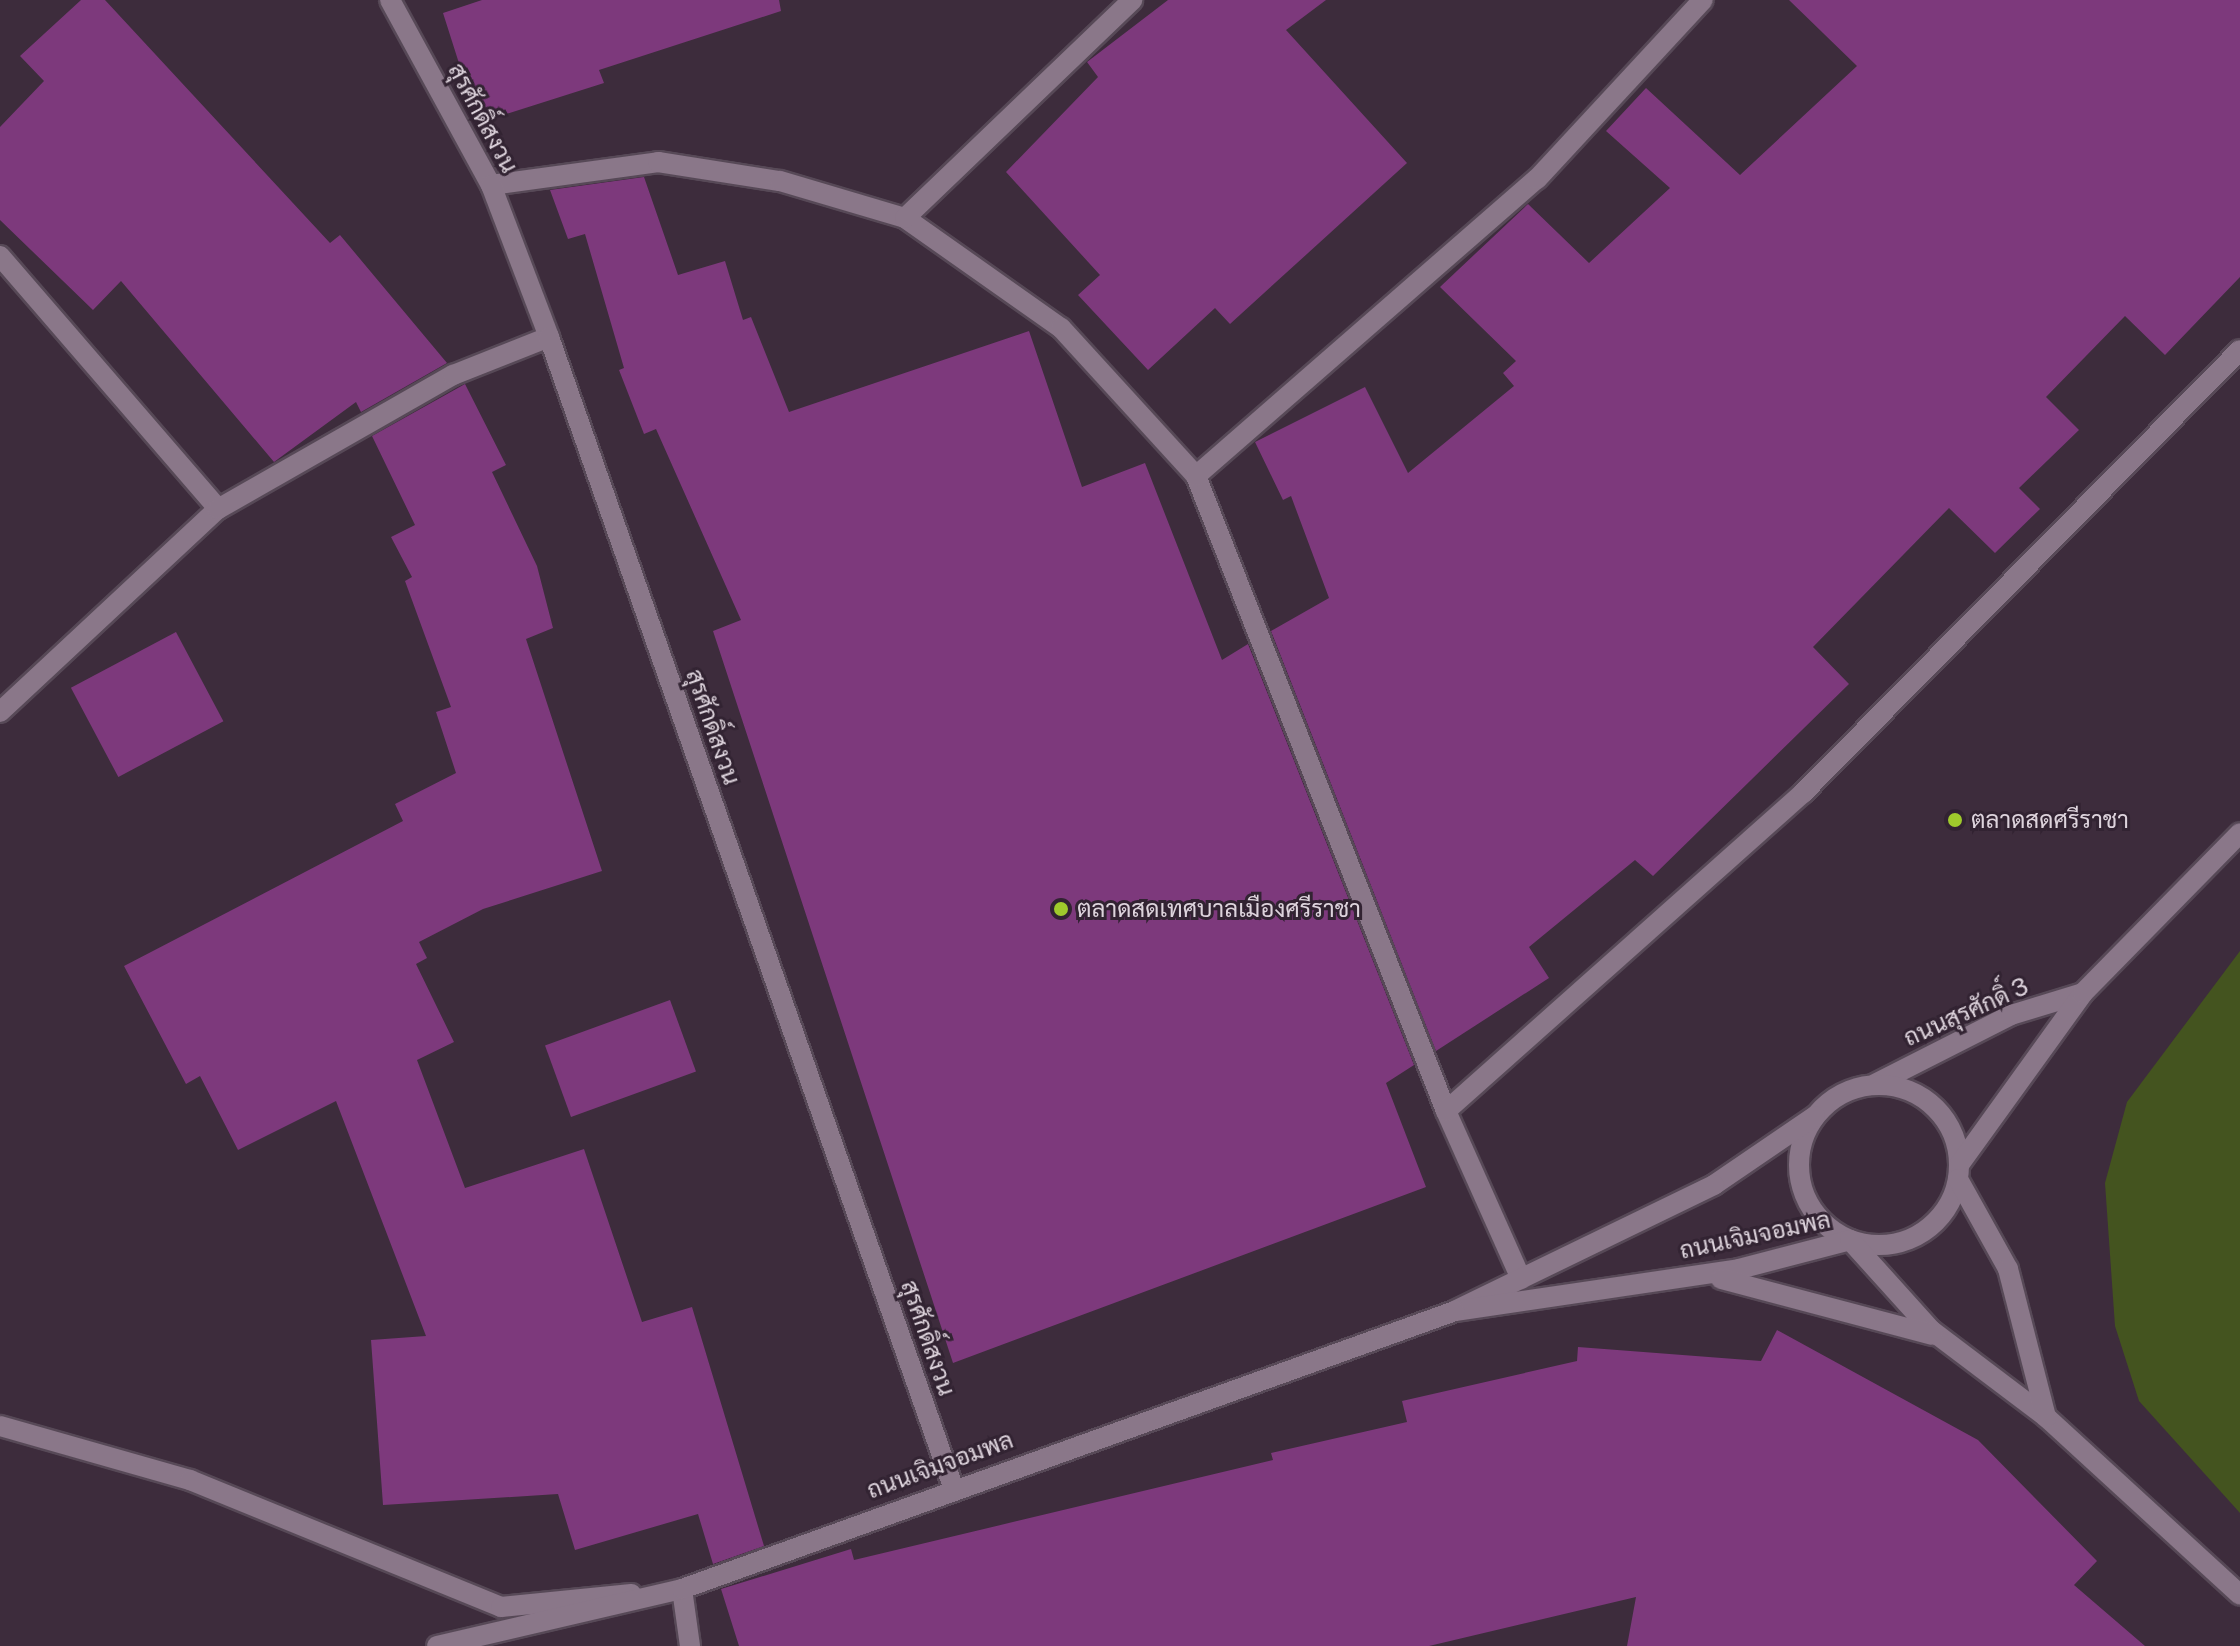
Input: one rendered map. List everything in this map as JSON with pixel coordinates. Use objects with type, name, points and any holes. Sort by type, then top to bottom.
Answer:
[{"type":"street","name":"สุรศักดิ์สงวน","points":[[390,0],[491,185],[549,337],[953,1487]]},
{"type":"street","points":[[905,218],[1132,0]]},
{"type":"street","points":[[1196,476],[1537,179],[1703,0]]},
{"type":"street","points":[[491,185],[658,162],[780,181],[905,218],[1061,328],[1196,476],[1446,1111],[1521,1279]]},
{"type":"street","points":[[0,256],[218,509]]},
{"type":"street","points":[[0,712],[218,509],[453,375],[549,337]]},
{"type":"street","points":[[1446,1111],[1803,793],[2240,350]]},
{"type":"street","name":"ถนนสุรศักดิ์ 3","points":[[1959,1172],[2083,993],[2240,833]]},
{"type":"street","name":"ถนนสุรศักดิ์ 3","points":[[1873,1084],[2011,1015],[2083,993]]},
{"type":"street","points":[[1959,1172],[1942,1215],[1924,1232],[1875,1246],[1850,1240],[1826,1226],[1799,1180],[1798,1152],[1815,1116],[1846,1090],[1873,1084],[1900,1087],[1943,1116],[1959,1172],[2008,1269],[2046,1417]]},
{"type":"street","name":"ถนนเจิมจอมพล","points":[[437,1646],[682,1589],[953,1487],[1455,1311],[1714,1185],[1815,1116]]},
{"type":"street","name":"ถนนเจิมจอมพล","points":[[1455,1311],[1699,1275],[1850,1240],[1941,1337],[2046,1417],[2240,1595]]},
{"type":"street","points":[[1699,1275],[1765,1285],[1941,1337]]},
{"type":"street","points":[[0,1426],[190,1480],[501,1607],[682,1589],[690,1646]]},
{"type":"green space","points":[[2240,951],[2240,1513],[2139,1401],[2115,1326],[2105,1183],[2127,1102]]},
{"type":"building","points":[[81,0],[105,0],[330,243],[340,235],[447,363],[361,412],[356,402],[274,462],[121,281],[93,310],[0,220],[0,127],[44,81],[20,56]]},
{"type":"building","points":[[482,0],[779,0],[781,11],[599,70],[604,83],[478,123],[443,13]]},
{"type":"building","points":[[1168,0],[1326,0],[1286,30],[1407,163],[1230,324],[1215,308],[1148,370],[1078,295],[1100,275],[1006,172],[1098,77],[1087,62]]},
{"type":"building","points":[[1789,0],[2240,0],[2240,277],[2165,355],[2125,316],[2046,397],[2079,430],[2019,488],[2040,509],[1995,553],[1949,508],[1813,647],[1849,684],[1653,876],[1635,860],[1529,947],[1549,978],[1436,1051],[1271,631],[1329,598],[1291,496],[1283,500],[1255,442],[1365,387],[1408,473],[1514,386],[1503,373],[1516,361],[1440,287],[1528,204],[1589,263],[1670,188],[1606,131],[1646,88],[1740,175],[1857,66]]},
{"type":"building","name":"ตลาดสดเทศบาลเมืองศรีราชา","points":[[644,177],[678,275],[725,261],[743,320],[751,317],[789,412],[1029,331],[1082,487],[1145,463],[1222,660],[1248,644],[1414,1065],[1386,1083],[1426,1187],[953,1363],[713,631],[741,620],[656,429],[644,434],[619,370],[624,368],[585,234],[568,239],[550,190]]},
{"type":"building","points":[[465,384],[506,465],[492,472],[537,566],[553,628],[526,639],[602,871],[483,909],[419,942],[427,958],[416,964],[454,1042],[417,1060],[465,1188],[584,1149],[642,1322],[692,1307],[764,1546],[713,1564],[698,1514],[575,1550],[558,1494],[383,1505],[371,1340],[426,1336],[336,1101],[238,1150],[200,1076],[186,1084],[124,966],[403,821],[395,804],[456,773],[436,712],[451,707],[405,581],[412,577],[391,537],[415,525],[372,436]]},
{"type":"building","points":[[176,632],[223,721],[118,777],[71,688]]},
{"type":"building","points":[[670,1000],[696,1071],[571,1117],[545,1045]]},
{"type":"building","points":[[1777,1330],[1978,1440],[2097,1561],[2074,1585],[2145,1646],[1627,1646],[1636,1597],[1429,1646],[739,1646],[721,1589],[851,1549],[854,1560],[1273,1460],[1271,1453],[1407,1422],[1402,1401],[1577,1361],[1578,1347],[1761,1361]]},
{"type":"place","name":"ตลาดสดศรีราชา","points":[[1955,820]]},
{"type":"place","name":"ตลาดสดเทศบาลเมืองศรีราชา","points":[[1061,909]]}]
